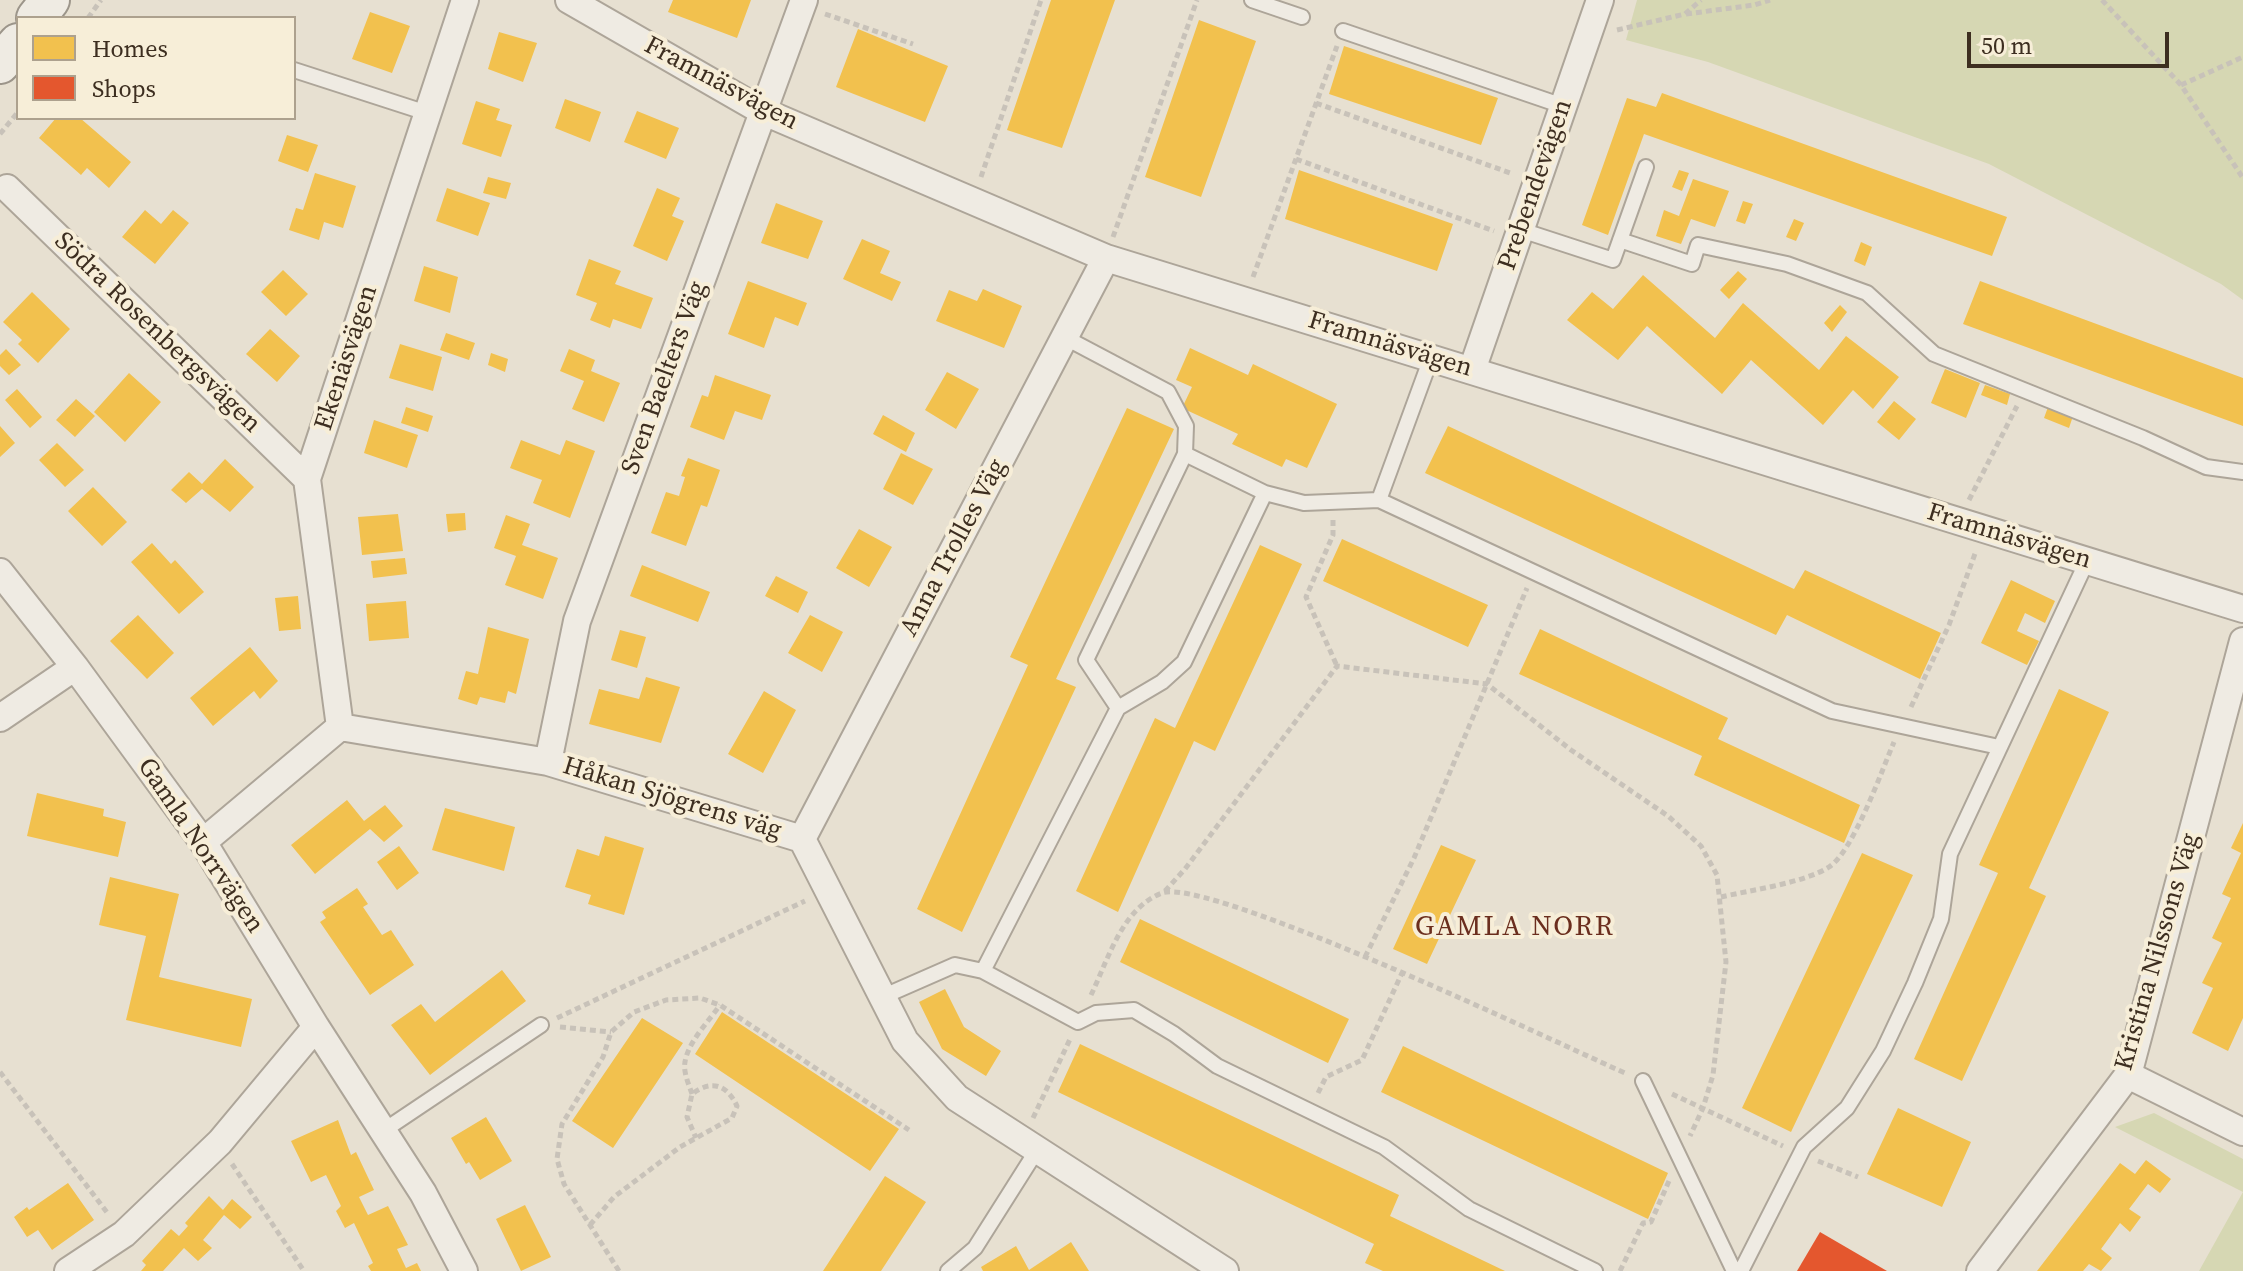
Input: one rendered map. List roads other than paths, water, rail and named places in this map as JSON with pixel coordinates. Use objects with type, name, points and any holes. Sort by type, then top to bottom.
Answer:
[{"type":"main road","points":[[38,16],[50,0]]},
{"type":"main road","points":[[0,64],[16,45]]},
{"type":"street","name":"Ekenäsvägen","points":[[340,727],[307,479],[465,0]]},
{"type":"street","name":"Framnäsvägen","points":[[569,0],[762,111],[1106,258],[2243,609]]},
{"type":"street","name":"Prebendevägen","points":[[1472,370],[1600,0]]},
{"type":"street","name":"Sven Baelters Väg","points":[[548,762],[577,621],[803,3]]},
{"type":"street","name":"Södra Rosenbergsvägen","points":[[7,188],[307,479]]},
{"type":"street","name":"Anna Trolles Väg","points":[[802,839],[1106,258]]},
{"type":"street","name":"Gamla Norrvägen","points":[[0,572],[75,667],[203,842],[316,1027],[423,1193],[464,1271]]},
{"type":"street","name":"Kristina Nilssons Väg","points":[[1980,1271],[2128,1075],[2243,641]]},
{"type":"street","points":[[0,718],[75,667]]},
{"type":"street","name":"Håkan Sjögrens väg","points":[[340,727],[548,762],[802,839],[905,1041],[957,1098],[1225,1271]]},
{"type":"street","points":[[203,842],[340,727]]},
{"type":"street","points":[[68,1271],[124,1234],[220,1142],[316,1027]]},
{"type":"street","points":[[2128,1075],[2243,1132]]},
{"type":"lane","points":[[1252,0],[1302,17]]},
{"type":"lane","points":[[1343,31],[1563,106]]},
{"type":"lane","points":[[296,71],[427,113]]},
{"type":"lane","points":[[1519,234],[1613,260],[1646,167]]},
{"type":"lane","points":[[1620,240],[1692,264],[1698,245],[1772,261],[1867,293],[1934,354],[2143,438],[2206,467],[2243,472]]},
{"type":"lane","points":[[1064,337],[1168,392],[1186,426],[1185,454],[1086,660],[1118,708]]},
{"type":"lane","points":[[1379,500],[1431,358]]},
{"type":"lane","points":[[1185,454],[1265,493],[1304,503],[1379,500],[1832,711],[1999,747]]},
{"type":"lane","points":[[983,971],[1118,708],[1162,682],[1184,662],[1265,493]]},
{"type":"lane","points":[[1741,1271],[1800,1153],[1847,1108],[1889,1038],[1941,919],[1950,854],[2087,561]]},
{"type":"lane","points":[[882,997],[955,965],[983,971],[1078,1022],[1096,1013],[1134,1010],[1174,1034],[1217,1066],[1384,1147],[1469,1209],[1595,1271]]},
{"type":"lane","points":[[383,1131],[541,1025]]},
{"type":"lane","points":[[1643,1081],[1734,1271]]},
{"type":"lane","points":[[948,1271],[975,1248],[1030,1145]]},
{"type":"district","name":"GAMLA NORR","points":[[1515,928]]}]
